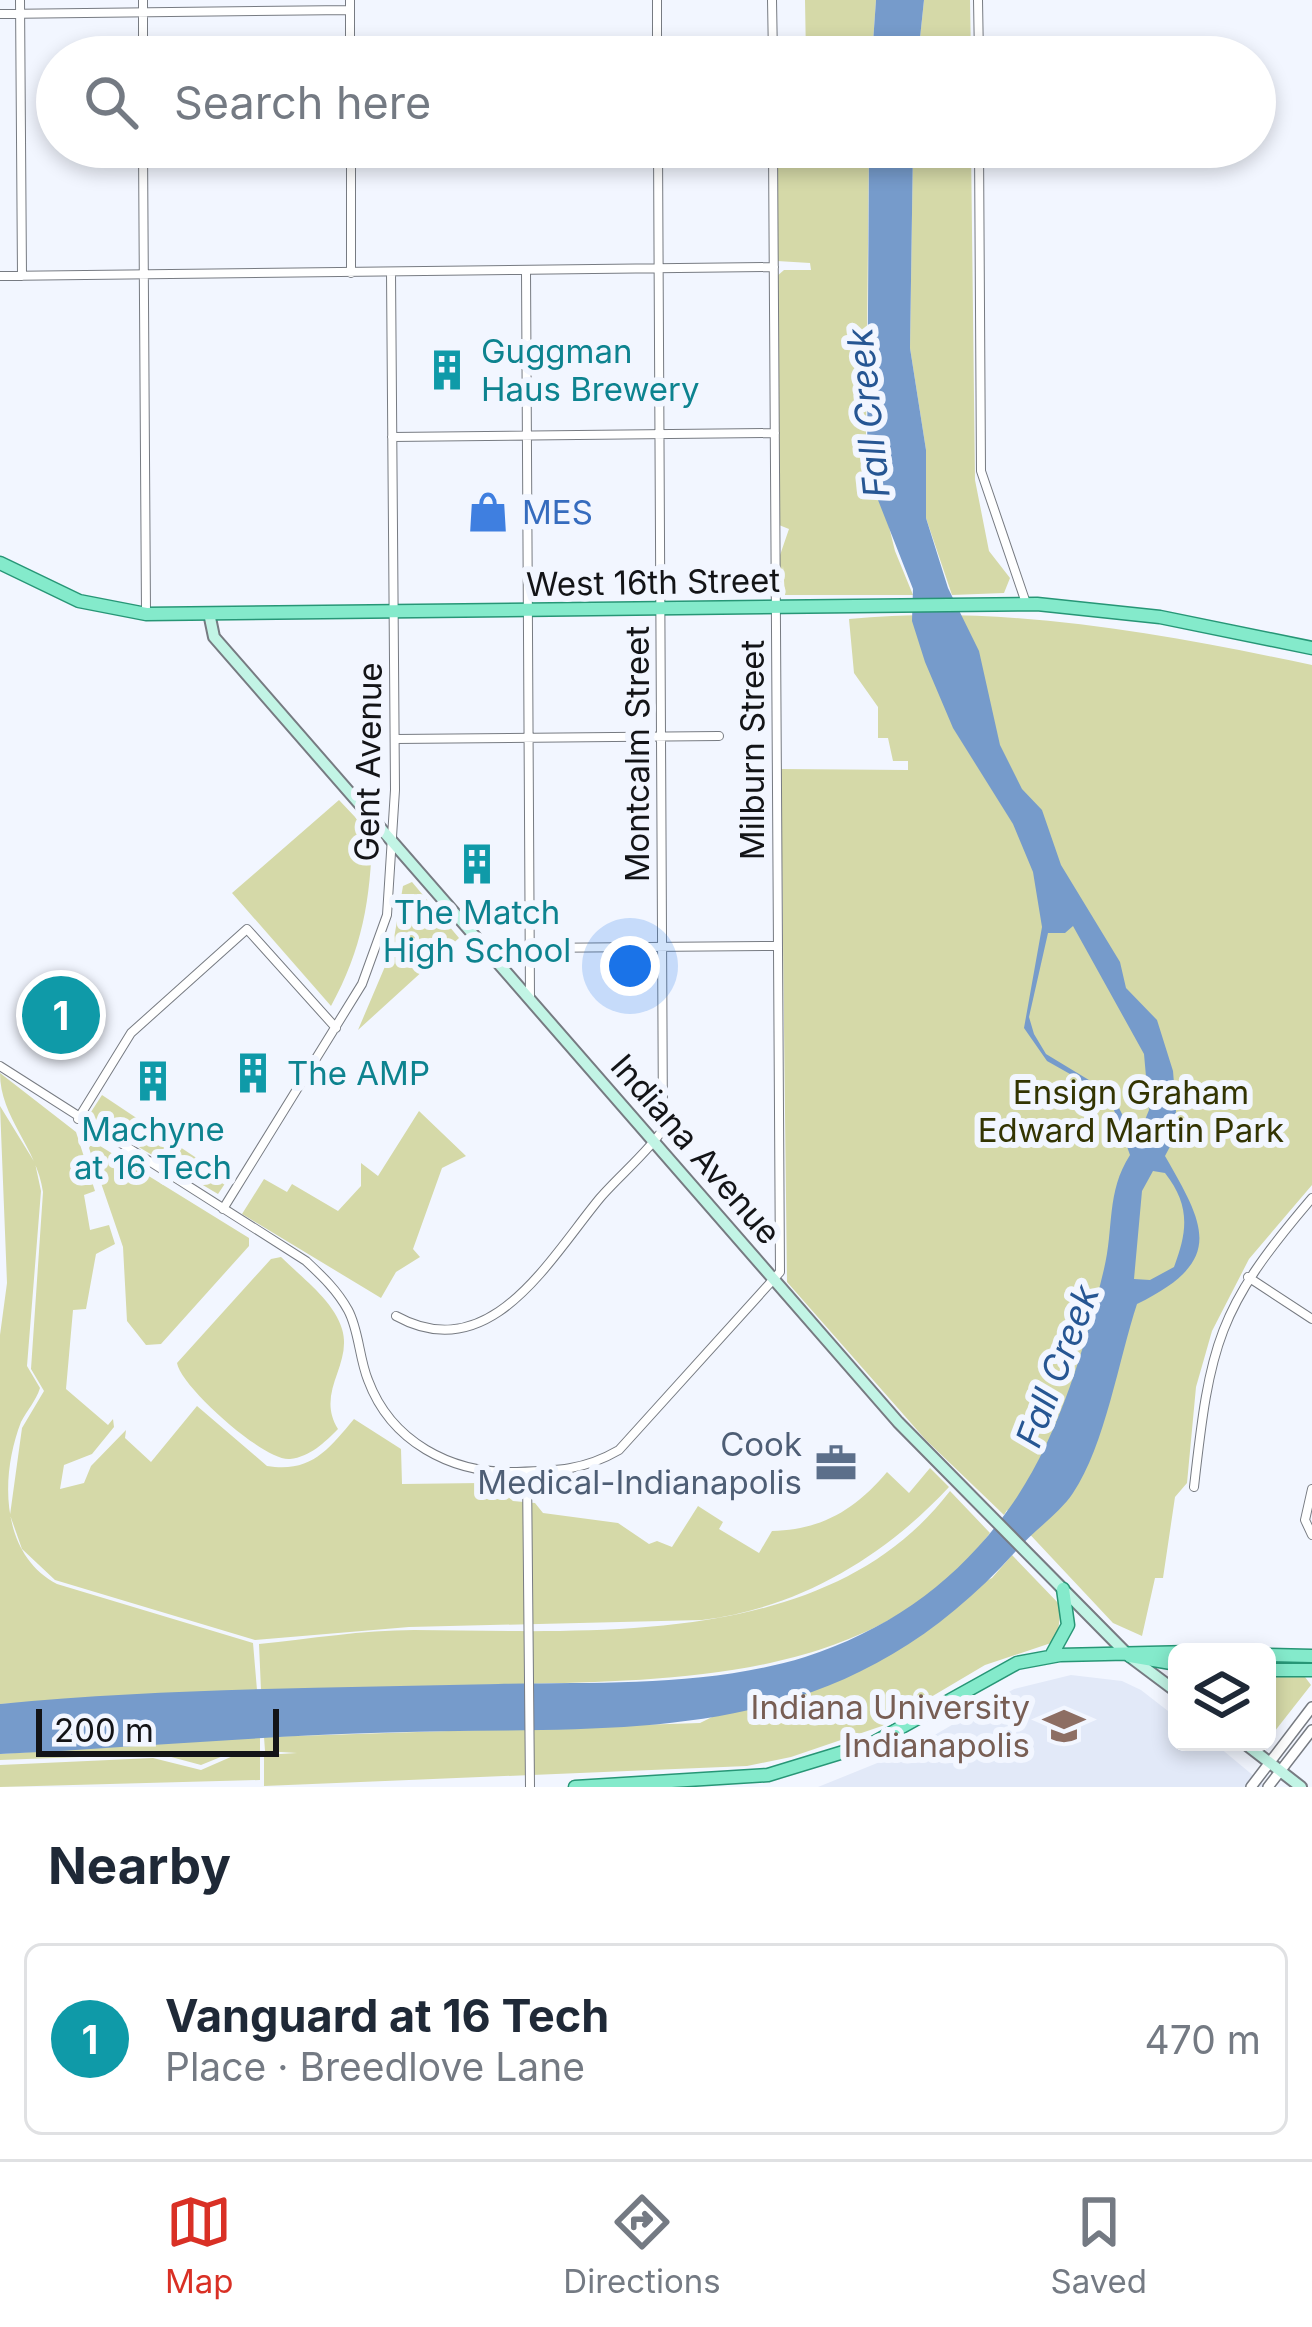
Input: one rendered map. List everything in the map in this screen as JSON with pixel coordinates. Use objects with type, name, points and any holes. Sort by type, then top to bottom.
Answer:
[{"type":"main road","name":"West 16th Street","points":[[0,563],[79,601],[146,614],[1027,604],[1170,618],[1312,648]]},
{"type":"main road","name":"Indiana Avenue","points":[[209,614],[214,637],[772,1277],[961,1487],[1129,1656],[1168,1685]]},
{"type":"main road","points":[[1051,1656],[1069,1625],[1063,1589]]},
{"type":"main road","points":[[1129,1656],[1168,1651]]},
{"type":"main road","points":[[1276,1655],[1312,1656]]},
{"type":"main road","points":[[575,1787],[734,1783],[856,1749],[926,1716],[998,1670],[1051,1656],[1129,1656],[1168,1662]]},
{"type":"main road","points":[[1276,1670],[1312,1670]]},
{"type":"main road","points":[[1254,1751],[1301,1787]]},
{"type":"street","points":[[20,0],[22,276]]},
{"type":"street","points":[[142,0],[143,36]]},
{"type":"street","points":[[657,0],[657,36]]},
{"type":"street","points":[[772,0],[772,36]]},
{"type":"street","points":[[978,0],[979,36]]},
{"type":"street","points":[[0,14],[350,5],[350,36]]},
{"type":"street","points":[[143,168],[146,614]]},
{"type":"street","points":[[351,168],[352,273]]},
{"type":"street","name":"Montcalm Street","points":[[654,1141],[663,1129],[658,168]]},
{"type":"street","name":"Milburn Street","points":[[772,1277],[780,1272],[773,168]]},
{"type":"street","points":[[979,168],[981,472],[1027,604]]},
{"type":"street","points":[[0,276],[774,267]]},
{"type":"street","points":[[526,271],[530,1000]]},
{"type":"street","name":"Gent Avenue","points":[[223,1209],[336,1028],[383,937],[395,739],[391,272]]},
{"type":"street","points":[[392,437],[775,433]]},
{"type":"street","points":[[395,739],[719,736]]},
{"type":"street","points":[[78,1119],[130,1033],[247,929],[336,1028]]},
{"type":"street","points":[[530,948],[777,946]]},
{"type":"street","points":[[0,1066],[306,1261],[335,1288],[351,1315],[369,1384],[384,1411],[434,1457],[476,1472],[589,1467],[619,1450],[772,1277]]},
{"type":"street","points":[[396,1316],[444,1331],[466,1329],[497,1316],[654,1141]]},
{"type":"street","points":[[1194,1486],[1207,1375],[1223,1324],[1248,1277],[1312,1198]]},
{"type":"street","points":[[1248,1277],[1312,1318]]},
{"type":"street","points":[[527,1472],[530,1787]]},
{"type":"street","points":[[1312,1490],[1305,1522],[1312,1535]]},
{"type":"street","points":[[1251,1787],[1312,1707]]},
{"type":"street","points":[[1268,1787],[1312,1730]]},
{"type":"shaded area","name":"Indiana University Indianapolis","points":[[1071,1675],[1122,1681],[1168,1711],[1168,1751],[1224,1751],[1267,1787],[818,1787],[907,1751],[1014,1689]]},
{"type":"green space","points":[[805,0],[876,0],[873,36],[806,36]]},
{"type":"green space","points":[[924,0],[970,0],[971,36],[920,36]]},
{"type":"green space","points":[[776,168],[869,168],[866,434],[895,551],[913,595],[785,595],[783,566],[780,592],[779,558],[789,529],[779,525],[776,277],[784,270],[811,270],[810,263],[777,261]]},
{"type":"green space","points":[[913,168],[971,168],[975,480],[989,551],[1010,578],[1004,593],[952,595],[926,518],[926,450],[910,348]]},
{"type":"green space","name":"Ensign Graham Edward Martin Park","points":[[965,615],[1081,624],[1312,665],[1312,1185],[1249,1259],[1212,1331],[1196,1387],[1187,1483],[1175,1497],[1163,1578],[1155,1578],[1142,1636],[1113,1623],[1007,1510],[1004,1515],[925,1439],[787,1282],[781,769],[908,770],[908,761],[893,761],[888,738],[878,738],[878,707],[854,673],[849,619]]},
{"type":"green space","points":[[339,800],[372,835],[367,902],[357,944],[331,1006],[232,893]]},
{"type":"green space","points":[[412,882],[459,938],[358,1030],[392,950],[403,886]]},
{"type":"green space","points":[[0,1073],[76,1132],[95,1191],[84,1195],[90,1230],[109,1225],[115,1244],[96,1254],[86,1309],[73,1310],[66,1389],[108,1425],[113,1419],[114,1427],[92,1454],[64,1465],[60,1489],[84,1483],[91,1466],[126,1430],[125,1438],[151,1462],[197,1406],[267,1466],[296,1466],[317,1457],[354,1419],[401,1449],[402,1484],[481,1483],[486,1495],[504,1493],[513,1501],[535,1503],[543,1513],[618,1523],[649,1544],[657,1541],[672,1547],[698,1506],[723,1522],[719,1529],[759,1553],[772,1531],[807,1527],[837,1515],[887,1472],[909,1493],[930,1468],[949,1487],[897,1536],[837,1575],[772,1604],[702,1620],[409,1627],[255,1640],[55,1580],[22,1549],[10,1515],[22,1428],[44,1391],[31,1369],[43,1192],[34,1161],[6,1104]]},
{"type":"green space","points":[[102,1095],[228,1179],[218,1194],[93,1120],[91,1112]]},
{"type":"green space","points":[[0,1106],[35,1163],[41,1191],[27,1366],[40,1388],[21,1422],[10,1466],[8,1489],[15,1534],[38,1571],[57,1584],[253,1643],[257,1690],[0,1704],[0,1335],[7,1283]]},
{"type":"green space","points":[[419,1111],[466,1156],[442,1168],[413,1249],[420,1257],[396,1272],[381,1298],[242,1214],[264,1179],[287,1192],[292,1184],[338,1211],[361,1186],[361,1163],[378,1176]]},
{"type":"green space","points":[[92,1141],[249,1238],[249,1246],[161,1344],[146,1345],[127,1321],[123,1247],[89,1148]]},
{"type":"green space","points":[[281,1257],[332,1309],[344,1342],[330,1403],[338,1429],[311,1452],[290,1459],[262,1449],[226,1421],[193,1389],[177,1363],[271,1259]]},
{"type":"green space","points":[[950,1491],[990,1533],[945,1581],[893,1618],[836,1644],[776,1662],[647,1679],[261,1690],[259,1644],[395,1630],[629,1628],[703,1621],[774,1605],[840,1580],[899,1543]]},
{"type":"green space","points":[[1012,1555],[1061,1606],[1057,1641],[985,1665],[882,1726],[791,1757],[747,1766],[264,1786],[264,1755],[297,1753],[265,1751],[264,1737],[700,1723],[992,1578]]},
{"type":"green space","points":[[1276,1677],[1305,1677],[1311,1685],[1276,1730]]},
{"type":"green space","points":[[260,1737],[260,1751],[233,1752],[201,1765],[160,1754],[0,1760],[0,1754]]},
{"type":"green space","points":[[260,1754],[260,1780],[0,1787],[0,1765],[153,1758],[201,1770],[233,1756]]},
{"type":"water","points":[[876,0],[924,0],[920,36],[873,36]]},
{"type":"water","name":"Fall Creek","points":[[869,168],[913,168],[910,348],[926,450],[926,518],[948,588],[979,651],[1000,745],[1022,789],[1042,810],[1061,865],[1120,962],[1126,988],[1157,1020],[1173,1071],[1176,1108],[1175,1137],[1165,1156],[1197,1223],[1195,1257],[1184,1273],[1137,1304],[1103,1427],[1073,1493],[945,1618],[872,1666],[797,1697],[718,1716],[637,1726],[325,1735],[0,1754],[0,1704],[249,1690],[653,1681],[768,1667],[838,1645],[898,1614],[951,1574],[997,1525],[1032,1472],[1059,1416],[1104,1269],[1117,1183],[1130,1155],[1109,1096],[1047,1061],[1024,1028],[1042,927],[1033,872],[1013,824],[953,728],[925,662],[912,621],[913,589],[867,472]],"holes":[[[1073,926],[1144,1054],[1149,1110],[1136,1142],[1112,1094],[1046,1054],[1034,1034],[1029,1017],[1048,933],[1065,933]],[[1153,1171],[1165,1173],[1183,1207],[1182,1241],[1174,1267],[1150,1280],[1134,1279],[1142,1191]]]},
{"type":"place","name":"Guggman Haus Brewery","points":[[447,370]]},
{"type":"place","name":"MES","points":[[488,512]]},
{"type":"place","name":"The Match High School","points":[[477,864]]},
{"type":"place","name":"Vanguard at 16 Tech","points":[[61,1015]]},
{"type":"place","name":"The AMP","points":[[253,1073]]},
{"type":"place","name":"Machyne at 16 Tech","points":[[153,1081]]},
{"type":"place","name":"Cook Medical-Indianapolis","points":[[836,1463]]},
{"type":"place","name":"Indiana University Indianapolis","points":[[1064,1726]]}]
